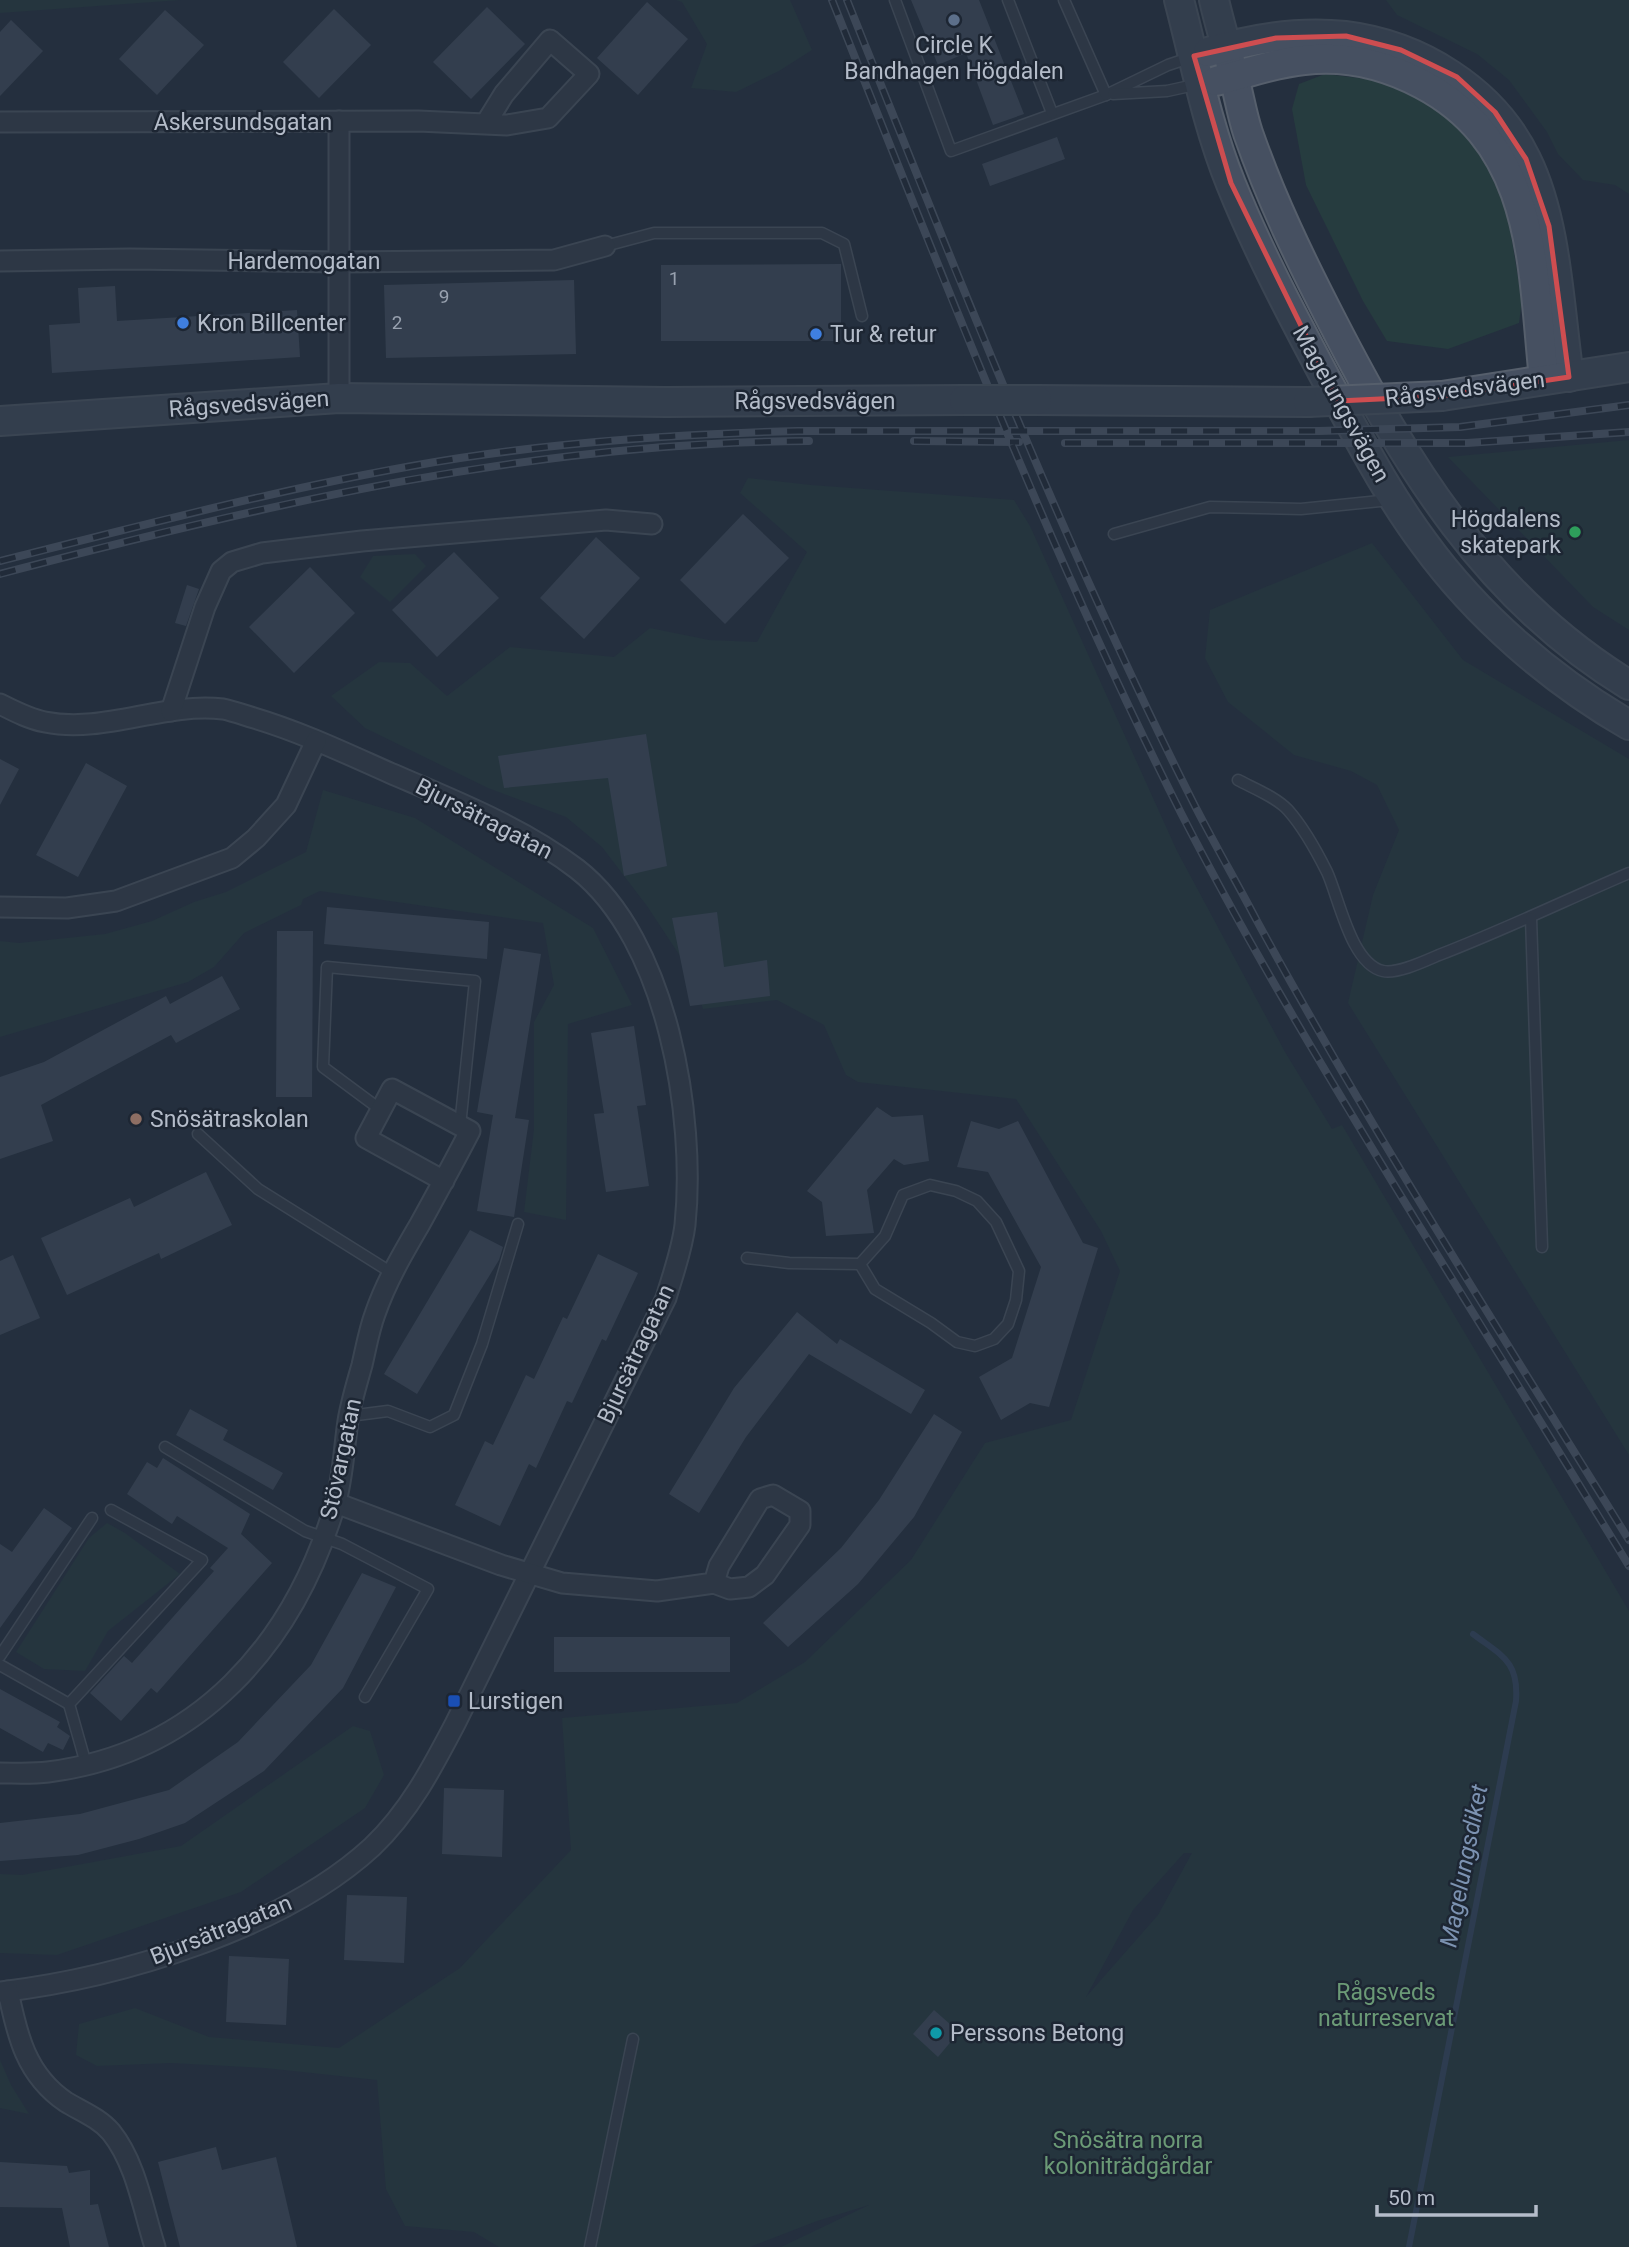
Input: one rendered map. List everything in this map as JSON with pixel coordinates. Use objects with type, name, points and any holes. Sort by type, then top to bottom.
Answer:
[{"type":"street","name":"Magelungsvägen","points":[[1179,0],[1231,183],[1275,280],[1360,442],[1394,500],[1446,571],[1497,624],[1558,677],[1629,725]]},
{"type":"street","name":"Magelungsvägen","points":[[1214,0],[1248,134],[1283,225],[1349,355],[1405,453],[1443,509],[1495,576],[1553,630],[1629,685]]},
{"type":"street","points":[[1194,56],[1226,47],[1304,35],[1346,36],[1401,50],[1457,77],[1495,112],[1526,159],[1549,226],[1557,378]]},
{"type":"street","name":"Askersundsgatan","points":[[0,122],[339,121],[507,125],[548,118],[589,74],[550,40],[504,94],[486,123]]},
{"type":"street","points":[[1201,84],[1264,66],[1304,60],[1368,63],[1424,85],[1470,117],[1499,154],[1511,177],[1557,378]]},
{"type":"street","points":[[339,121],[339,398]]},
{"type":"street","name":"Hardemogatan","points":[[0,261],[554,260],[605,246]]},
{"type":"street","name":"Rågsvedsvägen","points":[[0,421],[339,398],[666,402],[1308,402],[1442,396],[1629,368]]},
{"type":"street","points":[[171,711],[205,607],[221,571],[232,562],[262,553],[362,541],[606,520],[652,524]]},
{"type":"street","name":"Bjursätragatan","points":[[0,704],[46,723],[72,724],[105,722],[171,711],[223,709],[279,726],[316,741],[530,838],[578,870],[601,891],[620,917],[644,958],[660,998],[685,1124],[688,1178],[681,1250],[666,1298],[433,1768],[405,1811],[373,1846],[340,1873],[305,1897],[246,1924],[177,1951],[72,1979],[4,1991]]},
{"type":"street","points":[[0,907],[67,908],[116,901],[232,858],[256,838],[286,805],[316,741]]},
{"type":"street","points":[[444,1181],[366,1138],[392,1089],[460,1126]]},
{"type":"street","name":"Stövargatan","points":[[0,1773],[47,1772],[86,1764],[145,1745],[177,1729],[215,1700],[251,1665],[285,1621],[336,1503],[349,1416],[375,1314],[392,1273],[470,1131],[460,1126]]},
{"type":"street","points":[[336,1503],[501,1564],[562,1583],[657,1591],[714,1583],[730,1589],[749,1587],[765,1575],[800,1525],[800,1511],[772,1495],[760,1499],[719,1566],[714,1583]]},
{"type":"street","points":[[4,1991],[17,2035],[32,2069],[48,2088],[109,2129],[127,2155],[155,2247]]},
{"type":"lane","points":[[895,0],[951,151],[1106,95],[1168,65],[1194,56]]},
{"type":"lane","points":[[1008,0],[1052,113]]},
{"type":"lane","points":[[1064,0],[1106,95]]},
{"type":"lane","points":[[1106,95],[1167,91],[1201,84]]},
{"type":"lane","points":[[605,246],[654,233],[822,233],[844,244],[862,316]]},
{"type":"lane","points":[[1114,534],[1210,506],[1301,509],[1394,500]]},
{"type":"lane","points":[[1238,780],[1285,807],[1294,818],[1310,840],[1328,875],[1350,935],[1366,961],[1383,971],[1404,968],[1531,918],[1629,873]]},
{"type":"lane","points":[[1531,918],[1542,1247]]},
{"type":"lane","points":[[381,1110],[323,1068],[327,967],[475,981],[460,1126]]},
{"type":"lane","points":[[198,1134],[258,1189],[392,1273]]},
{"type":"lane","points":[[747,1258],[789,1263],[860,1264],[885,1236],[903,1195],[930,1185],[956,1191],[977,1201],[996,1222],[1019,1271],[1016,1300],[1008,1324],[994,1339],[975,1346],[957,1342],[875,1289],[860,1264]]},
{"type":"lane","points":[[349,1416],[388,1411],[430,1427],[454,1415],[482,1345],[518,1224]]},
{"type":"lane","points":[[165,1447],[304,1531],[342,1544],[428,1589],[365,1697]]},
{"type":"lane","points":[[69,1704],[202,1560],[111,1510]]},
{"type":"lane","points":[[0,1656],[92,1518]]},
{"type":"lane","points":[[0,1665],[69,1704],[86,1764]]},
{"type":"lane","points":[[590,2247],[633,2039]]},
{"type":"highlighted area","points":[[1346,36],[1401,50],[1457,77],[1495,112],[1526,159],[1549,226],[1569,377],[1442,396],[1338,401],[1231,183],[1194,56],[1276,38]]},
{"type":"green space","points":[[0,0],[181,0],[0,13]]},
{"type":"green space","points":[[676,0],[790,0],[812,50],[779,71],[736,92],[691,88],[707,44],[682,2]]},
{"type":"green space","points":[[1386,0],[1629,0],[1629,194],[1615,185],[1583,180],[1558,154],[1547,132],[1509,80],[1477,54],[1397,15]]},
{"type":"green space","points":[[1325,74],[1375,80],[1412,93],[1449,116],[1479,151],[1503,187],[1522,301],[1519,323],[1448,349],[1387,341],[1363,301],[1306,185],[1292,109],[1299,84]]},
{"type":"green space","name":"Högdalens skatepark","points":[[1629,440],[1629,630],[1593,607],[1448,457]]},
{"type":"green space","points":[[748,478],[1014,500],[1030,526],[1177,851],[1285,1052],[1332,1129],[1342,1125],[1629,1611],[1629,2247],[781,2247],[869,2205],[817,2221],[750,2247],[499,2247],[474,2232],[405,2226],[386,2189],[377,2080],[265,2068],[171,2063],[97,2066],[76,2055],[79,2024],[135,2008],[209,2037],[339,2048],[460,1968],[571,1850],[562,1718],[737,1703],[805,1662],[911,1560],[985,1443],[1071,1420],[1120,1271],[1101,1231],[1016,1099],[858,1082],[846,1075],[824,1025],[777,1000],[703,1009],[690,971],[647,906],[602,847],[566,817],[488,788],[365,728],[331,696],[379,662],[410,663],[447,696],[510,647],[614,657],[650,628],[709,640],[757,642],[807,552],[740,493]],"holes":[[[1184,1853],[1192,1853],[1158,1915],[1086,1997],[1133,1910]]]},
{"type":"green space","points":[[1372,543],[1463,660],[1629,759],[1629,1455],[1348,1003],[1373,895],[1399,830],[1377,785],[1351,771],[1294,755],[1228,702],[1205,658],[1210,610]]},
{"type":"green space","points":[[415,554],[426,566],[390,602],[360,577],[373,556]]},
{"type":"green space","points":[[323,790],[415,818],[593,928],[632,1005],[568,1024],[566,1220],[524,1212],[534,1129],[534,1022],[554,985],[543,923],[320,891],[303,899],[301,905],[244,933],[214,967],[188,982],[0,1037],[0,941],[19,943],[105,934],[152,921],[194,902],[226,892],[306,852]]},
{"type":"green space","points":[[107,1523],[125,1533],[180,1574],[108,1631],[85,1671],[44,1669],[16,1652],[89,1538]]},
{"type":"green space","points":[[353,1726],[370,1731],[384,1775],[365,1808],[241,1892],[57,1955],[0,1953],[0,1874],[22,1875],[181,1846]]},
{"type":"green space","points":[[0,2060],[11,2085],[29,2114],[0,2108]]},
{"type":"building","points":[[911,0],[979,0],[1024,114],[993,125],[966,53],[938,65]]},
{"type":"building","points":[[647,2],[688,39],[638,95],[597,58]]},
{"type":"building","points":[[487,7],[525,44],[471,99],[433,62]]},
{"type":"building","points":[[334,9],[371,45],[319,98],[283,62]]},
{"type":"building","points":[[165,10],[204,45],[157,95],[119,59]]},
{"type":"building","points":[[11,20],[43,51],[0,96],[0,32]]},
{"type":"building","points":[[1057,137],[1065,159],[990,186],[982,164]]},
{"type":"building","points":[[841,264],[841,341],[661,341],[661,265]]},
{"type":"building","points":[[574,280],[576,354],[386,358],[384,285]]},
{"type":"building","points":[[115,286],[117,321],[297,310],[300,357],[52,373],[49,325],[80,323],[78,288]]},
{"type":"building","points":[[743,514],[789,558],[725,624],[680,580]]},
{"type":"building","points":[[596,537],[640,578],[584,639],[540,598]]},
{"type":"building","points":[[454,552],[499,598],[437,657],[392,610]]},
{"type":"building","points":[[310,567],[355,613],[294,673],[249,627]]},
{"type":"building","points":[[187,585],[199,589],[186,626],[175,623]]},
{"type":"building","points":[[646,734],[667,866],[624,876],[608,778],[504,788],[498,756]]},
{"type":"building","points":[[0,759],[19,769],[0,805]]},
{"type":"building","points":[[86,763],[127,786],[78,877],[36,855]]},
{"type":"building","points":[[327,907],[489,922],[487,959],[324,944]]},
{"type":"building","points":[[717,912],[724,967],[767,960],[770,996],[690,1006],[672,918]]},
{"type":"building","points":[[277,931],[313,931],[312,1097],[276,1097]]},
{"type":"building","points":[[504,948],[541,954],[515,1118],[529,1120],[514,1217],[477,1211],[493,1115],[477,1112]]},
{"type":"building","points":[[222,976],[240,1009],[176,1043],[171,1035],[41,1105],[53,1141],[0,1159],[0,1077],[44,1062],[166,996],[170,1004]]},
{"type":"building","points":[[634,1026],[646,1105],[637,1106],[649,1186],[606,1192],[594,1114],[604,1113],[591,1033]]},
{"type":"building","points":[[877,1107],[892,1117],[923,1115],[929,1161],[904,1165],[894,1159],[867,1190],[874,1233],[826,1236],[822,1202],[807,1191]]},
{"type":"building","points":[[971,1121],[999,1129],[1018,1121],[1083,1243],[1098,1248],[1049,1407],[1030,1403],[1001,1420],[979,1377],[1012,1358],[1041,1267],[988,1172],[957,1167]]},
{"type":"building","points":[[206,1172],[232,1225],[161,1259],[159,1253],[67,1295],[41,1238],[130,1198],[134,1207]]},
{"type":"building","points":[[470,1230],[503,1247],[499,1260],[417,1394],[384,1374]]},
{"type":"building","points":[[598,1254],[638,1273],[606,1341],[602,1339],[572,1403],[567,1401],[536,1468],[529,1464],[500,1526],[455,1505],[485,1441],[493,1445],[526,1375],[534,1379],[563,1317],[567,1319]]},
{"type":"building","points":[[13,1255],[40,1318],[0,1335],[0,1261]]},
{"type":"building","points":[[797,1312],[837,1344],[840,1339],[925,1390],[911,1414],[809,1354],[746,1437],[699,1513],[669,1494],[734,1388]]},
{"type":"building","points":[[190,1409],[228,1430],[223,1440],[283,1473],[273,1490],[176,1435]]},
{"type":"building","points":[[934,1414],[962,1432],[914,1517],[858,1584],[788,1647],[763,1623],[841,1548],[879,1500]]},
{"type":"building","points":[[163,1458],[250,1514],[241,1534],[272,1563],[157,1693],[151,1688],[121,1721],[90,1693],[124,1656],[132,1663],[214,1571],[210,1568],[228,1548],[177,1516],[172,1524],[127,1494],[147,1462],[157,1468]]},
{"type":"building","points":[[44,1508],[72,1528],[0,1628],[0,1544],[12,1552]]},
{"type":"building","points":[[362,1573],[396,1587],[343,1688],[264,1771],[185,1823],[139,1839],[78,1855],[0,1861],[0,1823],[80,1814],[169,1790],[238,1742],[311,1665]]},
{"type":"building","points":[[554,1637],[730,1637],[730,1672],[554,1672]]},
{"type":"building","points":[[0,1689],[60,1722],[57,1727],[70,1736],[63,1750],[48,1743],[43,1752],[0,1728]]},
{"type":"building","points":[[444,1788],[504,1790],[502,1857],[442,1854]]},
{"type":"building","points":[[347,1895],[407,1897],[404,1963],[344,1960]]},
{"type":"building","points":[[229,1956],[289,1959],[286,2025],[226,2022]]},
{"type":"building","name":"Perssons Betong","points":[[934,2010],[959,2032],[938,2057],[913,2034]]},
{"type":"building","points":[[216,2147],[222,2170],[276,2157],[297,2247],[180,2247],[158,2162]]},
{"type":"building","points":[[0,2162],[67,2166],[69,2173],[90,2170],[90,2205],[98,2204],[109,2247],[70,2247],[62,2208],[0,2207]]},
{"type":"waterway","name":"Magelungsdiket","points":[[1409,2247],[1516,1701],[1515,1677],[1511,1668],[1500,1654],[1473,1634]]},
{"type":"railway","points":[[832,0],[1041,512],[1132,714],[1181,813],[1236,916],[1324,1069],[1629,1566]]},
{"type":"railway","points":[[847,0],[1012,407],[1100,608],[1195,806],[1346,1078],[1438,1233],[1629,1540]]},
{"type":"railway","points":[[0,561],[229,504],[344,479],[460,458],[586,443],[671,436],[798,431],[1319,431],[1460,427],[1629,405]]},
{"type":"railway","points":[[1065,443],[1467,443],[1629,432]]},
{"type":"railway","points":[[0,574],[300,501],[502,465],[604,452],[706,444],[809,441]]},
{"type":"railway","points":[[914,441],[1019,442]]},
{"type":"place","name":"Circle K Bandhagen Högdalen","points":[[954,20]]},
{"type":"place","name":"Kron Billcenter","points":[[183,323]]},
{"type":"place","name":"Tur & retur","points":[[816,334]]},
{"type":"place","name":"Högdalens skatepark","points":[[1575,532]]},
{"type":"place","name":"Snösätraskolan","points":[[136,1119]]},
{"type":"place","name":"Lurstigen","points":[[454,1701]]},
{"type":"place","name":"Perssons Betong","points":[[936,2033]]},
{"type":"park label","name":"Rågsveds naturreservat","points":[[1386,2005]]},
{"type":"park label","name":"Snösätra norra koloniträdgårdar","points":[[1128,2153]]}]
